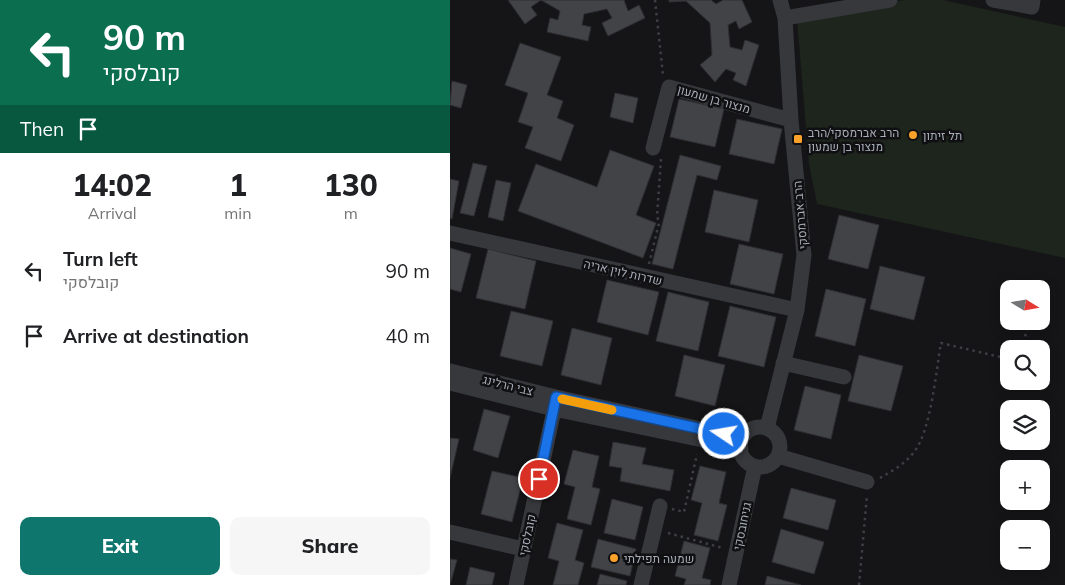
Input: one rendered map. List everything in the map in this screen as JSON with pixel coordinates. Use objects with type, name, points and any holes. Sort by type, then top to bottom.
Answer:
[{"type":"street","name":"הרב אברמסקי","points":[[767,428],[797,310],[804,255],[791,120],[785,18],[780,0]]},
{"type":"street","points":[[785,18],[890,0]]},
{"type":"street","points":[[993,0],[1032,3]]},
{"type":"street","name":"מנצור בן שמעון","points":[[653,148],[669,87],[791,120]]},
{"type":"street","name":"שדרות לוין אריה","points":[[450,233],[797,310]]},
{"type":"street","points":[[783,363],[844,377]]},
{"type":"street","name":"צבי הרלינג","points":[[450,370],[555,403],[700,440],[741,443]]},
{"type":"street","name":"צבי הרלינג","points":[[450,383],[555,403],[741,443]]},
{"type":"street","name":"קובלסקי","points":[[516,585],[555,403]]},
{"type":"street","points":[[756,427],[767,428],[778,436],[780,449],[778,456],[769,465],[755,466],[745,460],[741,443],[745,433],[756,427]]},
{"type":"street","points":[[778,456],[867,482]]},
{"type":"street","name":"גניחובסקי","points":[[729,585],[755,466]]},
{"type":"street","points":[[641,585],[660,506]]},
{"type":"street","points":[[450,532],[523,549]]},
{"type":"path","points":[[859,585],[867,482],[899,467],[914,452],[929,410],[941,343],[1000,358]]},
{"type":"path","points":[[660,506],[684,512],[700,440]]},
{"type":"path","points":[[654,530],[737,552]]},
{"type":"shaded area","points":[[904,0],[943,0],[1065,27],[1065,258],[817,204],[809,164],[797,20]]},
{"type":"building","points":[[508,0],[541,0],[531,7],[537,15],[525,24]]},
{"type":"building","points":[[541,0],[624,0],[628,11],[639,5],[645,18],[608,36],[602,23],[612,18],[607,9],[584,14],[582,25],[591,27],[588,41],[547,32],[550,18],[558,20],[560,11]]},
{"type":"building","points":[[669,0],[711,0],[716,4],[723,0],[742,0],[752,22],[739,29],[736,21],[728,25],[730,47],[742,50],[745,40],[759,45],[746,86],[733,80],[736,73],[726,69],[715,82],[700,65],[712,55],[710,23],[686,1],[669,2]]},
{"type":"building","points":[[520,43],[561,57],[547,95],[563,101],[557,118],[574,125],[561,161],[525,148],[533,127],[518,122],[528,93],[505,85]]},
{"type":"building","points":[[452,81],[467,85],[461,108],[450,105]]},
{"type":"building","points":[[615,93],[638,98],[633,123],[610,117]]},
{"type":"building","points":[[679,99],[724,109],[715,147],[670,137]]},
{"type":"building","points":[[737,119],[782,129],[774,164],[729,154]]},
{"type":"building","points":[[610,150],[654,166],[636,215],[656,223],[643,258],[518,211],[536,164],[597,187]]},
{"type":"building","points":[[680,155],[721,166],[717,180],[697,175],[673,269],[652,264]]},
{"type":"building","points":[[473,163],[487,166],[474,216],[460,213]]},
{"type":"building","points":[[450,179],[459,181],[452,219],[450,218]]},
{"type":"building","points":[[496,180],[511,183],[503,221],[488,217]]},
{"type":"building","points":[[714,190],[758,200],[749,242],[705,232]]},
{"type":"building","points":[[839,215],[879,225],[868,269],[828,259]]},
{"type":"building","points":[[739,244],[783,254],[774,294],[730,284]]},
{"type":"building","points":[[450,248],[471,254],[461,292],[450,289]]},
{"type":"building","points":[[488,249],[536,261],[525,309],[476,298]]},
{"type":"building","points":[[880,266],[925,277],[914,320],[870,309]]},
{"type":"building","points":[[607,280],[659,292],[648,335],[597,322]]},
{"type":"building","points":[[826,289],[866,299],[855,346],[815,336]]},
{"type":"building","points":[[668,292],[709,302],[698,351],[656,341]]},
{"type":"building","points":[[730,306],[776,317],[764,367],[718,356]]},
{"type":"building","points":[[511,311],[553,321],[542,366],[500,356]]},
{"type":"building","points":[[572,328],[612,338],[601,385],[561,375]]},
{"type":"building","points":[[684,355],[725,365],[715,406],[675,396]]},
{"type":"building","points":[[859,355],[903,366],[891,411],[848,401]]},
{"type":"building","points":[[805,386],[841,395],[831,439],[794,430]]},
{"type":"building","points":[[484,409],[510,416],[498,458],[473,450]]},
{"type":"building","points":[[450,438],[459,439],[450,478]]},
{"type":"building","points":[[613,442],[646,448],[642,464],[674,470],[670,491],[620,481],[622,468],[609,466]]},
{"type":"building","points":[[573,450],[599,456],[592,487],[600,489],[591,525],[567,519],[575,487],[564,484]]},
{"type":"building","points":[[700,466],[726,472],[719,503],[727,505],[718,541],[694,535],[702,503],[691,500]]},
{"type":"building","points":[[492,471],[523,478],[512,522],[481,514]]},
{"type":"building","points":[[791,488],[836,500],[828,530],[783,518]]},
{"type":"building","points":[[612,499],[643,507],[635,540],[604,533]]},
{"type":"building","points":[[557,523],[583,530],[575,560],[584,563],[578,585],[553,585],[559,561],[548,558]]},
{"type":"building","points":[[781,529],[824,542],[814,574],[772,562]]},
{"type":"building","name":"שמעה תפילתי","points":[[598,539],[636,549],[630,576],[591,567]]},
{"type":"building","points":[[684,541],[710,548],[702,578],[711,580],[710,585],[684,585],[686,579],[675,576]]},
{"type":"building","points":[[450,559],[457,560],[450,585]]},
{"type":"building","points":[[470,567],[495,573],[492,585],[466,585]]},
{"type":"building","points":[[600,574],[627,581],[626,585],[597,585]]},
{"type":"building","points":[[767,576],[801,585],[765,585]]},
{"type":"slow traffic","points":[[562,399],[612,410]]},
{"type":"place","name":"תל זיתון","points":[[913,135]]},
{"type":"place","name":"הרב אברמסקי/הרב מנצור בן שמעון","points":[[798,139]]},
{"type":"place","name":"שמעה תפילתי","points":[[614,558]]},
{"type":"route","points":[[539,479],[556,397],[724,434]]}]
